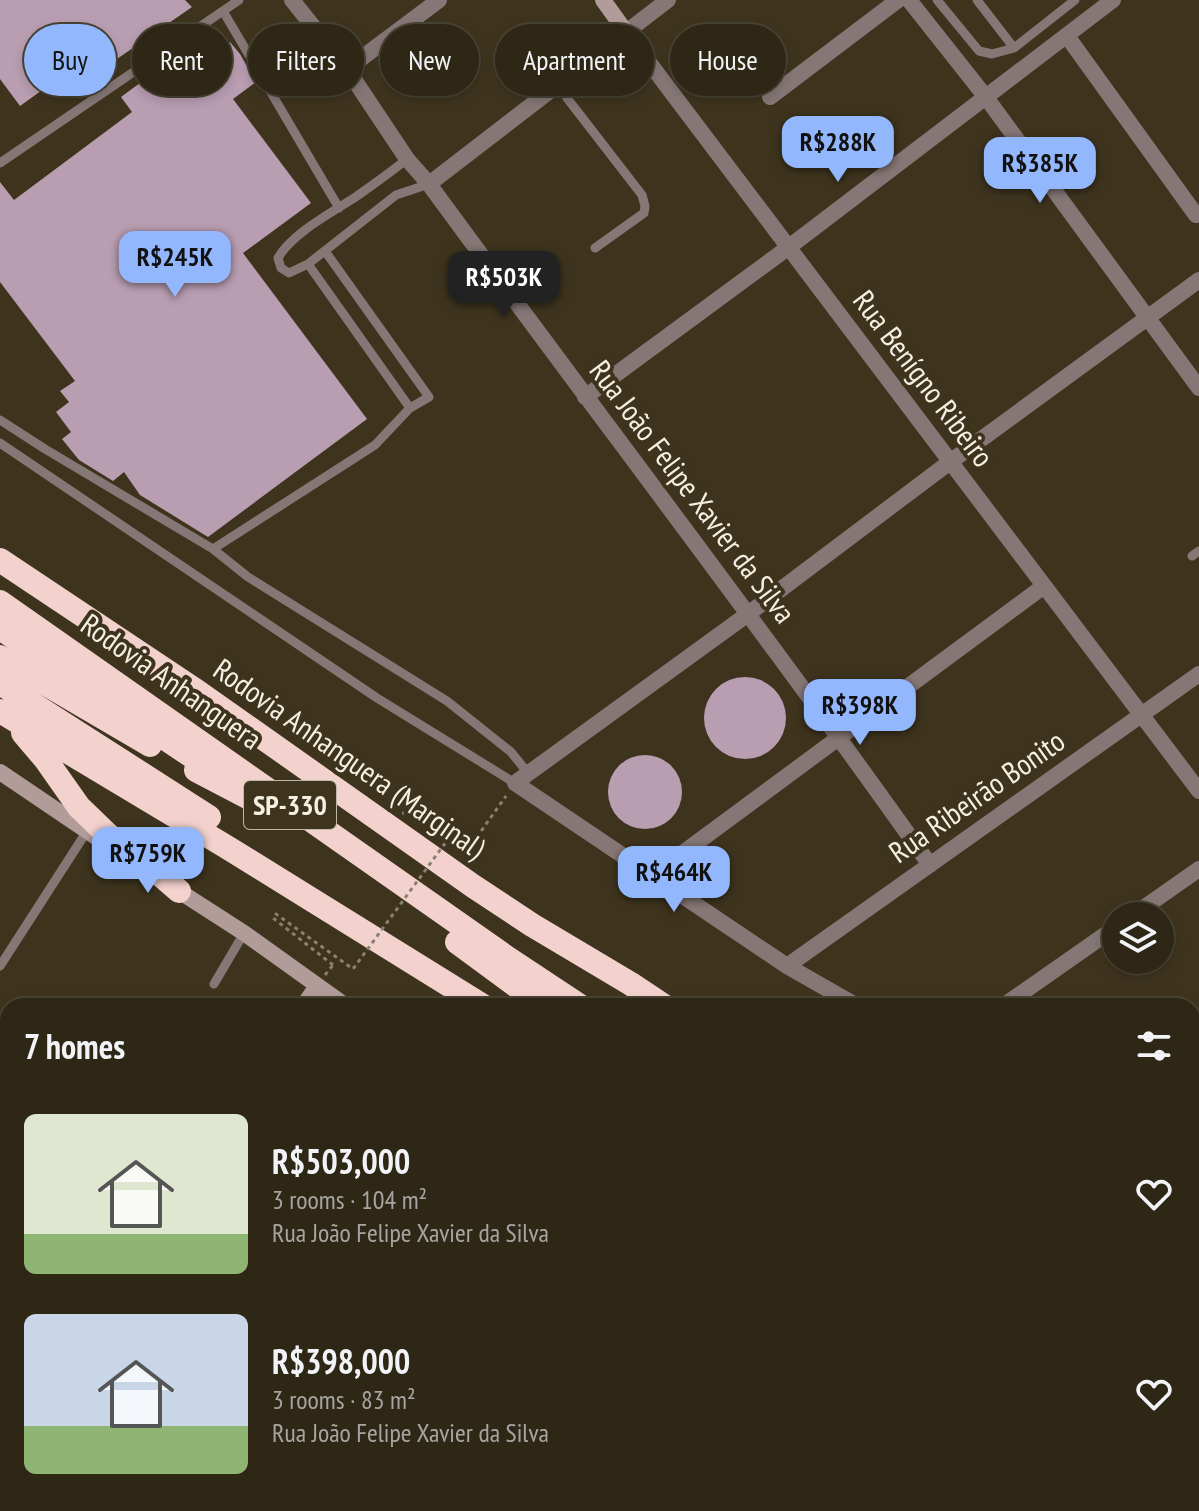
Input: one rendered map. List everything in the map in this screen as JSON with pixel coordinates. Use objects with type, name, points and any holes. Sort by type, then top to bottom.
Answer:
[{"type":"highway","name":"Rodovia Anhanguera (Marginal)","points":[[0,560],[198,692],[473,886],[652,998]]},
{"type":"highway","name":"Rodovia Anhanguera","points":[[0,602],[568,998]]},
{"type":"highway","name":"Rodovia Anhanguera","points":[[0,628],[278,813],[533,998]]},
{"type":"highway","points":[[0,657],[125,732],[278,813]]},
{"type":"highway","points":[[0,683],[348,904],[450,986]]},
{"type":"highway","points":[[0,712],[225,846],[470,998]]},
{"type":"highway","points":[[0,712],[28,738],[79,807],[108,835],[134,852],[179,891]]},
{"type":"highway","points":[[532,925],[631,998]]},
{"type":"street","name":"Rua João Felipe Xavier da Silva","points":[[292,0],[311,24]]},
{"type":"street","points":[[364,56],[439,0]]},
{"type":"street","name":"Rua Benígno Ribeiro","points":[[603,0],[620,24]]},
{"type":"street","points":[[636,24],[668,0]]},
{"type":"street","points":[[770,97],[898,0]]},
{"type":"street","points":[[909,0],[985,96],[1199,388]]},
{"type":"street","points":[[585,397],[789,247],[1113,0]]},
{"type":"street","points":[[1067,36],[1196,215]]},
{"type":"street","name":"Rua Benígno Ribeiro","points":[[654,69],[1199,791]]},
{"type":"street","name":"Rua João Felipe Xavier da Silva","points":[[364,94],[407,159],[429,184],[748,614],[930,865]]},
{"type":"street","points":[[429,184],[544,96]]},
{"type":"street","points":[[843,998],[787,966],[653,875],[521,778],[1199,280]]},
{"type":"street","points":[[653,875],[1044,586]]},
{"type":"street","name":"Rua Ribeirão Bonito","points":[[787,966],[1199,674]]},
{"type":"street","points":[[0,772],[244,933],[334,998]]},
{"type":"street","points":[[1152,902],[1199,869]]},
{"type":"street","points":[[1014,998],[1102,937]]},
{"type":"street","points":[[309,998],[317,986]]},
{"type":"lane","points":[[0,163],[239,0]]},
{"type":"lane","points":[[937,0],[979,51],[992,54],[1014,48],[1075,0]]},
{"type":"lane","points":[[977,0],[1014,48]]},
{"type":"lane","points":[[223,11],[339,208]]},
{"type":"lane","points":[[566,96],[642,195],[645,206],[644,213],[595,248]]},
{"type":"lane","points":[[407,159],[288,245],[278,258],[281,268],[289,273],[308,264],[396,195],[429,184]]},
{"type":"lane","points":[[213,549],[375,445],[410,408],[429,397],[325,251]]},
{"type":"lane","points":[[308,264],[410,408]]},
{"type":"lane","points":[[0,420],[213,549],[248,577],[447,701],[511,752],[521,778]]},
{"type":"lane","points":[[0,443],[377,698],[521,778]]},
{"type":"lane","points":[[0,966],[87,831]]},
{"type":"lane","points":[[214,984],[244,933]]},
{"type":"path","points":[[333,965],[273,918],[276,914],[353,969],[446,842],[406,813],[409,808],[467,850],[521,778]]},
{"type":"path","points":[[435,817],[472,844]]},
{"type":"building","points":[[0,0],[185,0],[192,7],[167,24],[132,24],[132,49],[116,60],[116,24],[24,24],[24,96],[34,96],[20,106],[0,79]]},
{"type":"building","points":[[232,44],[240,54],[248,68],[248,88],[233,99],[311,203],[243,253],[367,419],[208,537],[140,495],[124,472],[113,481],[79,460],[62,439],[71,432],[56,412],[69,402],[60,391],[75,381],[0,282],[0,182],[14,200],[132,112],[121,97],[132,89],[132,96],[232,96]]},
{"type":"building","points":[[745,677],[761,680],[774,689],[783,702],[786,718],[783,734],[774,747],[761,756],[745,759],[729,756],[716,747],[707,734],[704,718],[707,702],[716,689],[729,680]]},
{"type":"building","points":[[645,755],[659,758],[671,766],[679,778],[682,792],[679,806],[671,818],[659,826],[645,829],[631,826],[619,818],[611,806],[608,792],[611,778],[619,766],[631,758]]}]
